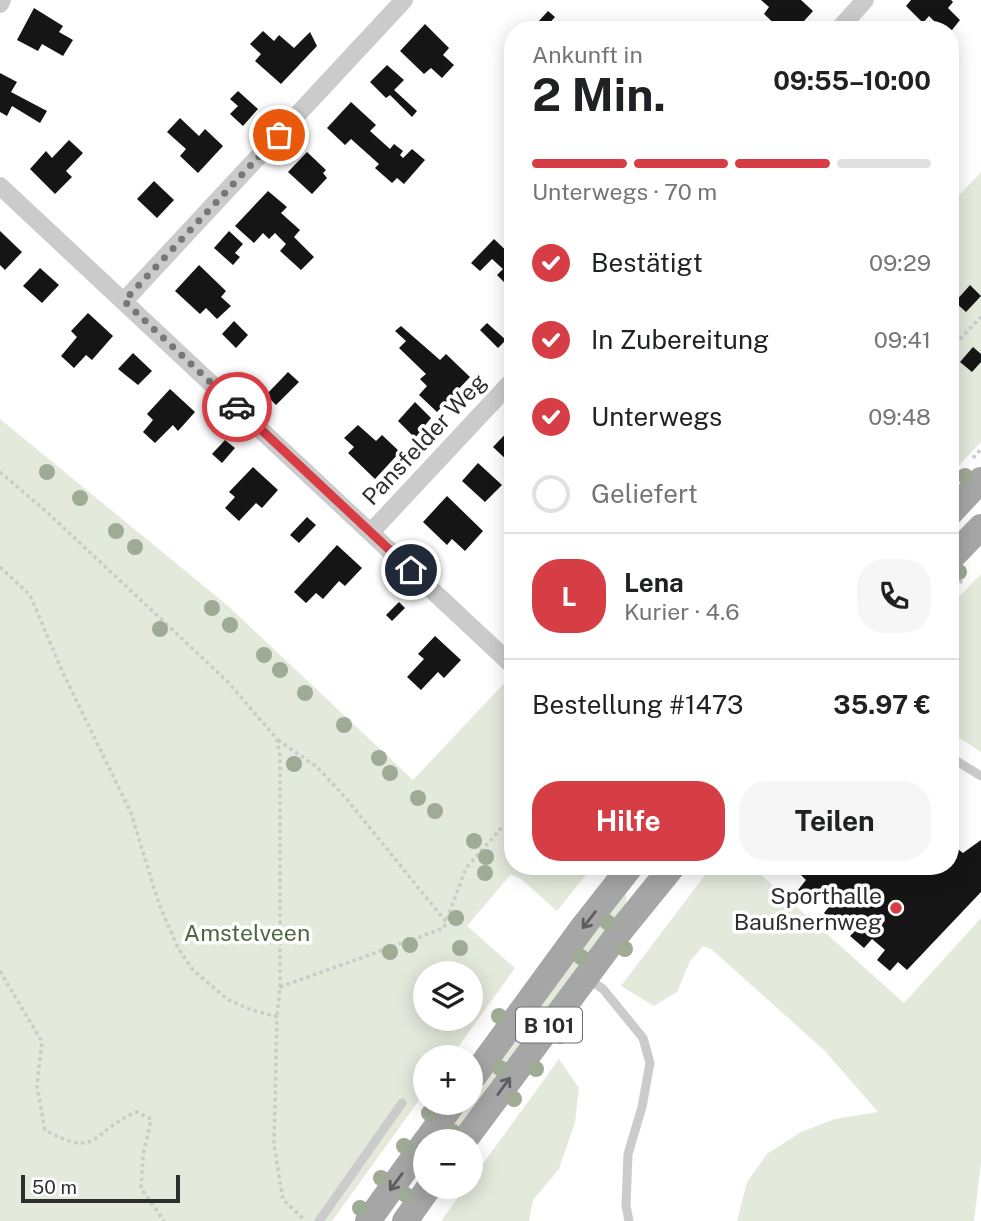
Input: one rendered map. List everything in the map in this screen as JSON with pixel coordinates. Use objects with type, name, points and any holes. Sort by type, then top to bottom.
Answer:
[{"type":"main road","points":[[959,504],[981,481]]},
{"type":"main road","points":[[959,550],[981,527]]},
{"type":"main road","name":"B 101","points":[[483,1064],[624,875]]},
{"type":"main road","name":"B 101","points":[[473,1129],[635,911],[665,875]]},
{"type":"main road","points":[[368,1221],[413,1160]]},
{"type":"main road","points":[[405,1221],[421,1199]]},
{"type":"street","points":[[124,301],[404,0]]},
{"type":"street","points":[[846,21],[865,0]]},
{"type":"street","points":[[0,186],[504,658]]},
{"type":"street","name":"Pansfelder Weg","points":[[371,532],[504,390]]},
{"type":"lane","points":[[959,763],[981,776]]},
{"type":"lane","points":[[585,977],[603,989],[622,1010],[643,1038],[650,1063],[642,1107],[628,1154],[626,1206],[629,1221]]},
{"type":"lane","points":[[319,1221],[402,1103]]},
{"type":"path","points":[[959,340],[981,317]]},
{"type":"path","points":[[0,472],[49,514],[226,680],[277,739],[317,767],[345,797],[446,922]]},
{"type":"path","points":[[0,567],[30,595],[63,673],[131,813],[159,904],[178,948],[193,970],[227,999],[277,1017]]},
{"type":"path","points":[[277,739],[280,756],[280,986],[274,1145],[283,1200],[306,1221]]},
{"type":"path","points":[[280,986],[443,928],[466,868],[504,825]]},
{"type":"path","points":[[0,971],[42,1042],[37,1086],[45,1130],[65,1141],[85,1144],[101,1136],[119,1118],[136,1112],[151,1119],[143,1156],[141,1188],[164,1221]]},
{"type":"green space","points":[[981,172],[981,442],[959,465],[959,195]]},
{"type":"green space","name":"Amstelveen","points":[[0,419],[227,605],[413,780],[504,683],[504,875],[510,875],[467,926],[515,968],[483,1012],[483,961],[413,961],[413,1031],[470,1031],[460,1045],[413,1045],[413,1109],[332,1221],[0,1221]]},
{"type":"green space","points":[[981,574],[981,752],[959,738],[959,597]]},
{"type":"green space","points":[[513,875],[586,875],[557,911],[521,879]]},
{"type":"green space","points":[[705,875],[761,875],[904,1003],[981,918],[981,1163],[974,1221],[737,1221],[747,1182],[767,1154],[801,1132],[835,1119],[878,1112],[824,1050],[711,949],[703,946],[690,961],[677,992],[654,1006],[621,986]]},
{"type":"green space","points":[[624,894],[627,897],[625,907],[483,1100],[483,1082]]},
{"type":"green space","points":[[559,1059],[579,1088],[575,1122],[559,1169],[533,1200],[529,1221],[441,1221],[457,1199],[483,1199],[483,1164]]},
{"type":"green space","points":[[459,1115],[472,1115],[462,1129],[449,1129]]},
{"type":"building","points":[[761,0],[801,0],[813,11],[804,21],[771,21],[764,14],[769,7]]},
{"type":"building","points":[[911,0],[951,0],[953,2],[948,8],[960,20],[934,21],[929,16],[921,21],[906,6]]},
{"type":"building","points":[[34,8],[63,26],[59,32],[73,40],[63,56],[42,44],[38,51],[17,40]]},
{"type":"building","points":[[548,11],[555,17],[551,21],[539,21]]},
{"type":"building","points":[[425,24],[449,48],[443,55],[454,65],[442,78],[431,68],[424,74],[400,51]]},
{"type":"building","points":[[263,31],[274,41],[279,35],[294,48],[310,32],[317,46],[281,84],[255,61],[261,54],[250,44]]},
{"type":"building","points":[[387,65],[404,80],[394,90],[417,111],[412,117],[390,95],[386,98],[370,82]]},
{"type":"building","points":[[0,73],[17,82],[11,92],[47,111],[40,123],[12,106],[7,116],[0,112]]},
{"type":"building","points":[[238,91],[258,109],[243,126],[230,114],[238,106],[230,99]]},
{"type":"building","points":[[351,102],[376,125],[370,131],[390,149],[394,144],[403,151],[400,155],[403,158],[412,149],[425,160],[404,184],[397,178],[392,183],[375,168],[379,164],[351,139],[345,145],[327,128]]},
{"type":"building","points":[[180,118],[199,136],[205,129],[223,146],[198,173],[180,156],[186,149],[167,132]]},
{"type":"building","points":[[69,140],[83,153],[66,171],[72,177],[55,194],[30,169],[46,151],[52,158]]},
{"type":"building","points":[[307,152],[326,170],[323,173],[327,178],[312,194],[288,172]]},
{"type":"building","points":[[154,181],[174,200],[157,218],[137,199]]},
{"type":"building","points":[[268,191],[287,207],[281,213],[300,230],[294,237],[314,257],[301,270],[280,251],[286,244],[275,233],[269,239],[263,233],[254,243],[235,226]]},
{"type":"building","points":[[0,231],[22,252],[5,270],[0,265]]},
{"type":"building","points":[[229,231],[243,244],[235,253],[240,257],[233,265],[214,248]]},
{"type":"building","points":[[494,239],[504,248],[504,282],[497,275],[503,269],[492,259],[480,271],[471,263]]},
{"type":"building","points":[[199,265],[226,291],[221,297],[231,306],[217,319],[206,308],[200,314],[175,291]]},
{"type":"building","points":[[40,268],[59,285],[42,303],[23,286]]},
{"type":"building","points":[[970,285],[981,296],[966,312],[959,306],[959,297]]},
{"type":"building","points":[[88,313],[113,336],[92,360],[86,355],[74,368],[61,356],[77,337],[71,331]]},
{"type":"building","points":[[234,321],[248,335],[236,348],[222,334]]},
{"type":"building","points":[[487,323],[504,338],[504,342],[498,348],[480,330]]},
{"type":"building","points":[[401,326],[440,360],[446,354],[470,377],[437,412],[419,395],[427,386],[420,379],[426,374],[399,348],[406,341],[395,331]]},
{"type":"building","points":[[973,347],[981,354],[981,362],[972,372],[960,362]]},
{"type":"building","points":[[133,353],[152,371],[138,385],[118,369]]},
{"type":"building","points":[[288,372],[299,382],[276,405],[266,395]]},
{"type":"building","points":[[170,389],[195,412],[178,431],[173,425],[155,443],[143,432],[153,420],[147,414]]},
{"type":"building","points":[[415,402],[431,418],[415,438],[398,421]]},
{"type":"building","points":[[358,425],[376,441],[382,435],[400,452],[375,479],[348,453],[354,447],[344,438]]},
{"type":"building","points":[[504,435],[504,457],[493,447]]},
{"type":"building","points":[[225,440],[235,448],[222,463],[212,454]]},
{"type":"building","points":[[478,463],[502,485],[485,502],[462,481]]},
{"type":"building","points":[[253,467],[278,490],[262,508],[256,503],[239,521],[225,508],[235,497],[229,492]]},
{"type":"building","points":[[447,496],[483,531],[465,551],[452,539],[447,545],[423,522]]},
{"type":"building","points":[[307,517],[316,525],[299,543],[290,535]]},
{"type":"building","points":[[337,545],[362,568],[345,586],[339,581],[323,599],[316,593],[306,603],[294,592]]},
{"type":"building","points":[[399,602],[405,608],[392,621],[386,615]]},
{"type":"building","points":[[435,636],[461,660],[444,678],[438,672],[421,690],[407,677],[424,659],[418,654]]},
{"type":"building","name":"Sporthalle Baußnernweg","points":[[981,840],[981,892],[907,970],[898,962],[890,971],[877,960],[885,950],[872,939],[864,948],[850,936],[859,927],[846,915],[837,925],[824,913],[832,903],[820,892],[811,901],[798,890],[806,880],[801,875],[959,875],[959,850],[963,853]]},
{"type":"way so far","points":[[237,407],[124,301],[279,135]]},
{"type":"place","name":"Sporthalle Baußnernweg","points":[[896,908]]},
{"type":"route","points":[[237,407],[411,570]]}]
